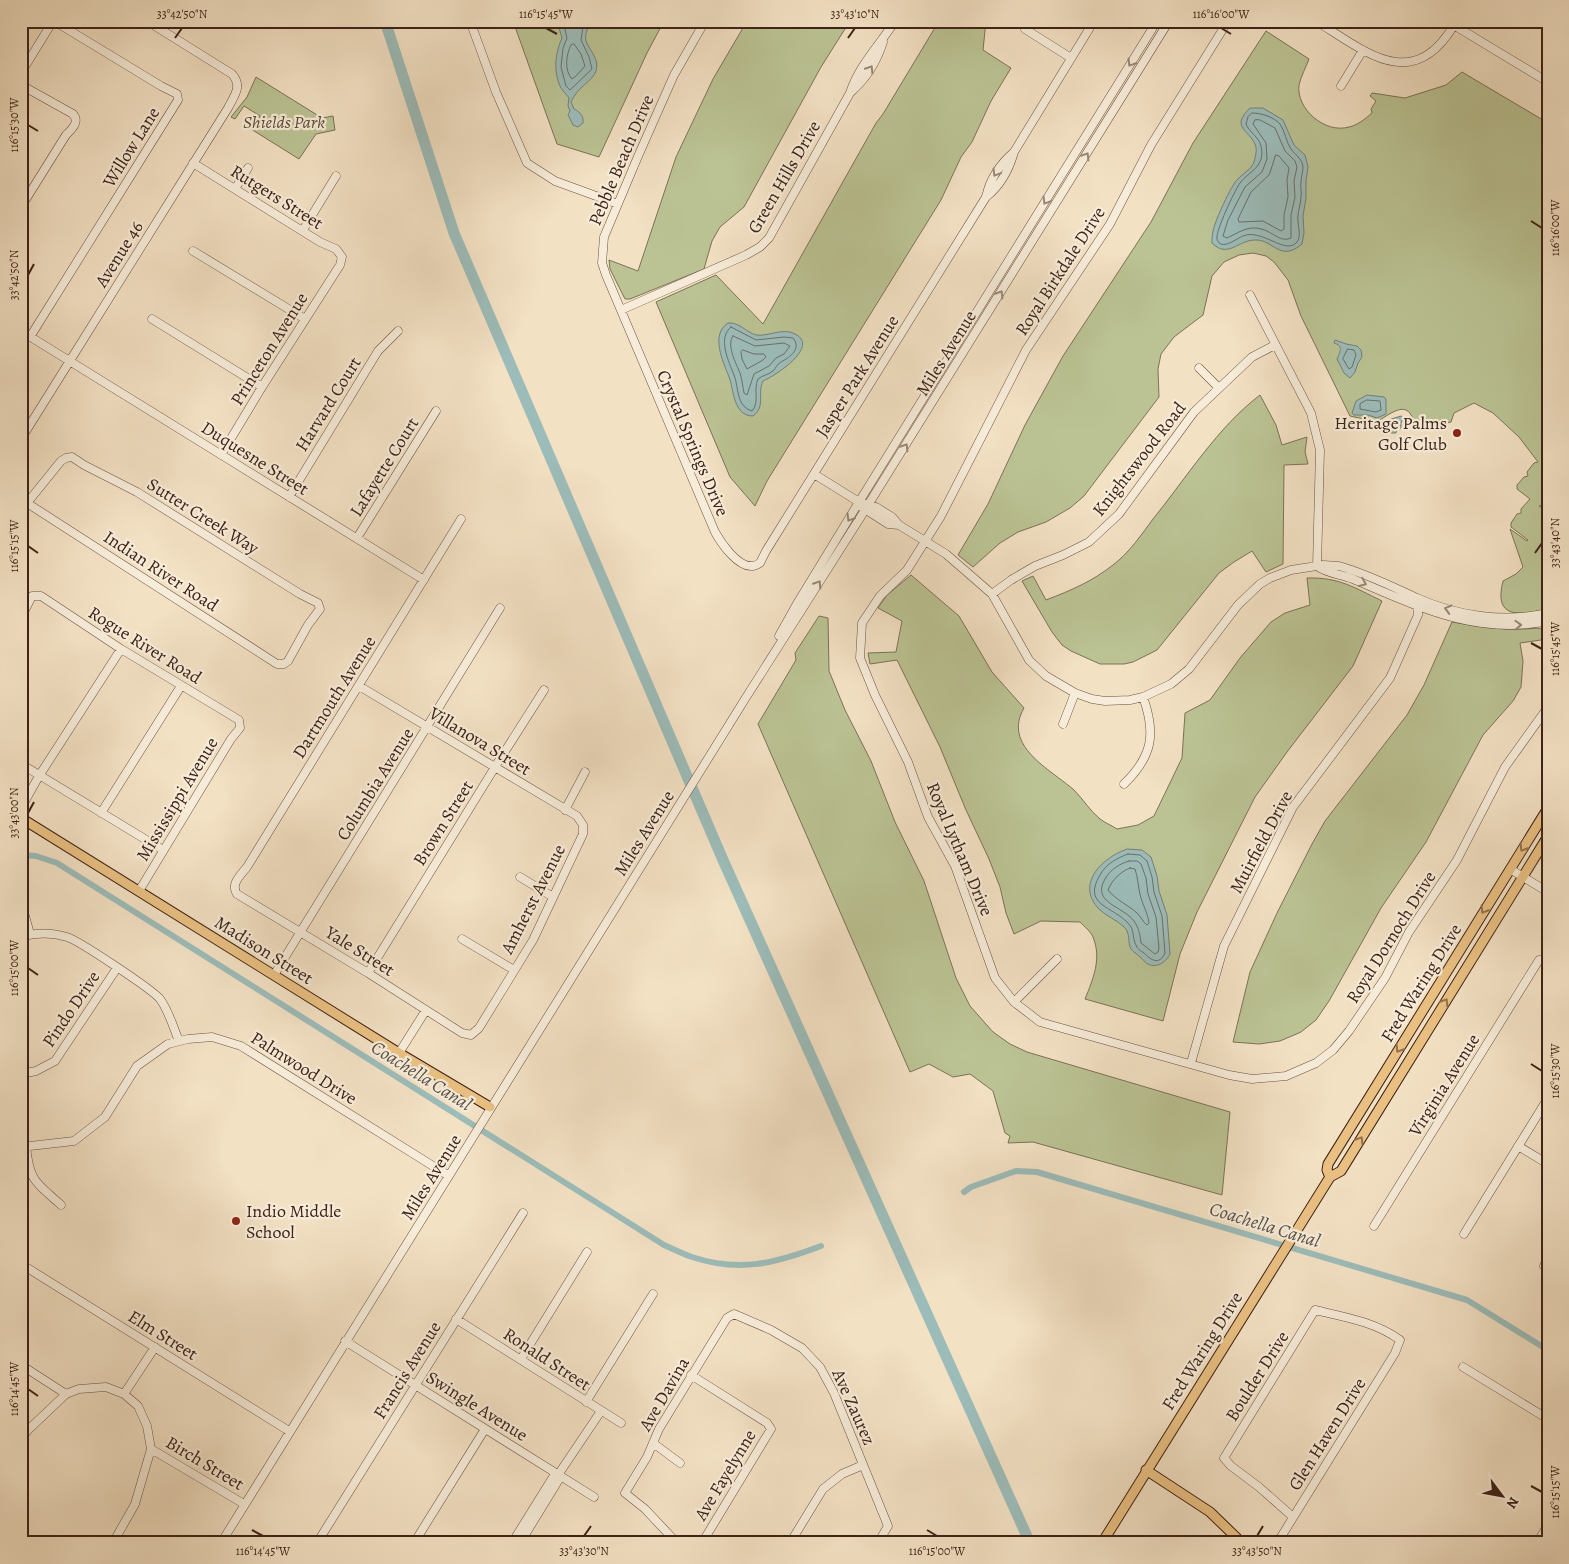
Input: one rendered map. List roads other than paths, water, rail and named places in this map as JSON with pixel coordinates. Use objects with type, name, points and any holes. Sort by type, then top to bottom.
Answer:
[{"type":"main road","points":[[1544,21],[1548,23]]},
{"type":"main road","name":"Fred Waring Drive","points":[[1330,1177],[1327,1170],[1328,1164],[1548,808]]},
{"type":"main road","name":"Madison Street","points":[[21,818],[490,1108]]},
{"type":"main road","name":"Fred Waring Drive","points":[[1102,1543],[1292,1236],[1330,1177],[1341,1171],[1548,836]]},
{"type":"main road","points":[[1146,1470],[1210,1512],[1242,1543]]},
{"type":"street","points":[[21,73],[53,21]]},
{"type":"street","name":"Willow Lane","points":[[30,337],[175,106],[178,97],[173,91],[161,86],[53,21]]},
{"type":"street","name":"Avenue 46","points":[[21,439],[238,89],[238,82],[229,72],[147,21]]},
{"type":"street","points":[[470,21],[496,92],[527,163],[556,181],[618,204]]},
{"type":"street","name":"Pebble Beach Drive","points":[[623,313],[602,263],[604,237],[674,75],[705,21]]},
{"type":"street","name":"Green Hills Drive","points":[[623,313],[760,247],[768,238],[850,93],[855,78],[871,53],[883,40],[894,21]]},
{"type":"street","name":"Jasper Park Avenue","points":[[752,567],[760,563],[986,197],[988,186],[1003,162],[1014,152],[1094,21]]},
{"type":"street","name":"Miles Avenue","points":[[745,699],[798,602],[1157,21]]},
{"type":"street","name":"Miles Avenue","points":[[221,1543],[490,1108],[745,699],[867,508],[1169,21]]},
{"type":"street","name":"Royal Birkdale Drive","points":[[925,542],[958,485],[1026,350],[1110,224],[1151,145],[1228,21]]},
{"type":"street","points":[[1316,21],[1363,50],[1390,62],[1409,62],[1425,56],[1437,48],[1446,38],[1451,23],[1548,82]]},
{"type":"street","points":[[1025,30],[1071,58]]},
{"type":"street","points":[[1341,86],[1363,50]]},
{"type":"street","points":[[21,85],[72,114],[76,121],[21,208]]},
{"type":"street","name":"Rutgers Street","points":[[193,163],[336,250],[341,254],[342,259]]},
{"type":"street","points":[[235,189],[248,168]]},
{"type":"street","points":[[303,230],[336,176]]},
{"type":"street","points":[[193,251],[305,319]]},
{"type":"street","name":"Princeton Avenue","points":[[221,455],[342,259]]},
{"type":"street","points":[[1250,295],[1311,413],[1320,450],[1318,566],[1322,570],[1346,576],[1458,620],[1482,624],[1520,625],[1548,621]]},
{"type":"street","name":"Crystal Springs Drive","points":[[623,313],[714,532],[721,544],[731,554],[742,564],[752,567]]},
{"type":"street","points":[[152,319],[262,387]]},
{"type":"street","name":"Duquesne Street","points":[[21,331],[424,580]]},
{"type":"street","name":"Harvard Court","points":[[288,497],[378,352],[398,331]]},
{"type":"street","name":"Knightswood Road","points":[[992,594],[1035,566],[1089,542],[1119,514],[1194,412],[1252,358],[1275,345]]},
{"type":"street","points":[[1199,368],[1219,388]]},
{"type":"street","name":"Lafayette Court","points":[[356,538],[436,411]]},
{"type":"street","name":"Sutter Creek Way","points":[[24,503],[61,461],[69,457],[76,459],[137,492],[300,594],[315,601],[319,606],[318,613],[308,625],[288,661],[284,664]]},
{"type":"street","points":[[814,474],[859,502],[888,524],[898,525],[946,554],[992,594],[1029,660],[1046,676],[1075,693],[1106,702],[1119,702],[1143,697],[1171,684],[1189,669],[1238,605],[1260,584],[1291,570],[1318,566]]},
{"type":"street","points":[[21,494],[24,503]]},
{"type":"street","name":"Indian River Road","points":[[24,503],[273,662],[284,664]]},
{"type":"street","name":"Dartmouth Avenue","points":[[235,891],[235,882],[247,867],[461,519]]},
{"type":"street","name":"Royal Lytham Drive","points":[[925,542],[907,570],[880,596],[862,623],[860,658],[875,695],[908,762],[928,817],[955,866],[995,978],[1014,1002],[1040,1022],[1191,1063]]},
{"type":"street","name":"Rogue River Road","points":[[21,618],[32,596],[38,595],[121,649],[215,707],[237,718],[240,724]]},
{"type":"street","points":[[1421,606],[1497,618],[1548,613]]},
{"type":"street","name":"Muirfield Drive","points":[[1191,1063],[1224,946],[1293,807],[1390,678],[1421,606]]},
{"type":"street","name":"Columbia Avenue","points":[[274,975],[500,608]]},
{"type":"street","points":[[21,808],[39,776],[121,649]]},
{"type":"street","points":[[101,813],[181,686]]},
{"type":"street","name":"Villanova Street","points":[[359,686],[577,816],[582,820],[583,825]]},
{"type":"street","name":"Brown Street","points":[[368,973],[544,690]]},
{"type":"street","points":[[1063,724],[1075,693]]},
{"type":"street","points":[[1124,784],[1136,773],[1145,756],[1150,740],[1151,724],[1143,697]]},
{"type":"street","name":"Royal Dornoch Drive","points":[[1191,1063],[1230,1075],[1252,1079],[1286,1076],[1316,1064],[1333,1050],[1349,1031],[1385,978],[1409,932],[1457,860],[1505,767],[1548,707]]},
{"type":"street","name":"Mississippi Avenue","points":[[139,891],[231,739],[240,728],[240,724]]},
{"type":"street","points":[[21,764],[163,850]]},
{"type":"street","points":[[565,810],[585,772]]},
{"type":"street","name":"Amherst Avenue","points":[[471,1035],[479,1028],[533,940],[583,834],[583,825]]},
{"type":"street","points":[[1510,869],[1548,892]]},
{"type":"street","points":[[520,877],[554,897]]},
{"type":"street","name":"Yale Street","points":[[235,891],[462,1033],[471,1035]]},
{"type":"street","points":[[25,916],[30,934]]},
{"type":"street","points":[[21,937],[36,933],[52,933],[69,938],[147,987],[159,998],[168,1012],[179,1041]]},
{"type":"street","points":[[462,939],[514,970]]},
{"type":"street","points":[[1014,1002],[1057,959]]},
{"type":"street","name":"Virginia Avenue","points":[[1374,1226],[1539,960],[1548,960]]},
{"type":"street","name":"Pindo Drive","points":[[21,1074],[36,1072],[55,1061],[117,968]]},
{"type":"street","points":[[399,1053],[426,1010]]},
{"type":"street","name":"Palmwood Drive","points":[[24,1147],[74,1140],[105,1117],[137,1066],[168,1044],[212,1036],[242,1046],[449,1176]]},
{"type":"street","points":[[1464,1234],[1548,1098]]},
{"type":"street","points":[[1518,1146],[1548,1164]]},
{"type":"street","points":[[24,1147],[28,1168],[33,1180],[61,1205]]},
{"type":"street","name":"Francis Avenue","points":[[317,1543],[523,1213]]},
{"type":"street","points":[[521,1359],[587,1252]]},
{"type":"street","points":[[1546,1268],[1548,1257]]},
{"type":"street","name":"Elm Street","points":[[21,1264],[290,1431]]},
{"type":"street","points":[[586,1402],[653,1294]]},
{"type":"street","name":"Glen Haven Drive","points":[[1275,1543],[1281,1537],[1395,1353],[1400,1340],[1389,1332],[1359,1320],[1315,1310]]},
{"type":"street","name":"Boulder Drive","points":[[1293,1517],[1260,1487],[1231,1466],[1224,1458],[1315,1310]]},
{"type":"street","name":"Ave Davina","points":[[677,1543],[645,1509],[625,1493],[647,1457],[659,1429],[691,1375],[727,1318],[734,1314]]},
{"type":"street","name":"Ave Zaurez","points":[[734,1314],[771,1330],[802,1348],[820,1367],[834,1393],[888,1526],[878,1543]]},
{"type":"street","name":"Ronald Street","points":[[456,1319],[622,1423]]},
{"type":"street","name":"Swingle Avenue","points":[[345,1341],[594,1497]]},
{"type":"street","points":[[124,1394],[155,1348]]},
{"type":"street","points":[[21,1365],[66,1394]]},
{"type":"street","points":[[1463,1367],[1548,1419]]},
{"type":"street","name":"Ave Fayelynne","points":[[691,1375],[767,1422],[770,1430],[702,1543]]},
{"type":"street","points":[[21,1439],[66,1394],[79,1389],[106,1387],[124,1394],[138,1406],[147,1426],[152,1449],[134,1504],[113,1543]]},
{"type":"street","points":[[520,1543],[558,1481],[558,1476],[601,1411]]},
{"type":"street","points":[[414,1543],[485,1429]]},
{"type":"street","points":[[653,1443],[680,1463]]},
{"type":"street","name":"Birch Street","points":[[152,1449],[244,1504]]},
{"type":"street","points":[[790,1543],[823,1489],[842,1474],[863,1465]]},
{"type":"street","points":[[512,1543],[553,1477],[558,1476]]},
{"type":"street","points":[[1537,1543],[1548,1525]]},
{"type":"water","points":[[557,21],[589,21],[586,39],[597,67],[592,78],[577,92],[571,102],[574,109],[583,118],[583,123],[578,127],[573,125],[568,115],[570,111],[568,106],[569,98],[558,82],[556,57],[562,38]]},
{"type":"water","points":[[1250,108],[1263,108],[1283,120],[1294,145],[1305,155],[1308,167],[1303,216],[1304,233],[1302,244],[1288,251],[1282,251],[1267,243],[1255,240],[1228,249],[1223,249],[1212,243],[1214,226],[1228,195],[1235,183],[1254,162],[1256,147],[1241,125],[1241,120]]},
{"type":"water","points":[[728,323],[736,324],[756,335],[786,331],[795,334],[802,340],[799,354],[776,374],[763,381],[759,408],[753,416],[746,415],[738,407],[721,356],[719,348],[720,334]]},
{"type":"water","points":[[1335,340],[1357,346],[1361,350],[1362,357],[1350,378],[1344,373],[1337,359],[1340,348],[1334,343]]},
{"type":"water","points":[[1367,395],[1384,397],[1386,399],[1386,414],[1377,418],[1368,415],[1354,415],[1352,413],[1356,401]]},
{"type":"water","points":[[1401,416],[1404,418],[1401,428],[1397,429],[1396,433],[1391,433],[1387,423],[1388,420]]},
{"type":"water","points":[[1127,849],[1142,850],[1151,857],[1167,915],[1170,954],[1164,962],[1155,966],[1147,963],[1132,950],[1126,929],[1099,909],[1092,900],[1091,881],[1095,873],[1109,859]]},
{"type":"waterway","points":[[385,21],[454,233],[723,860],[1030,1543]]},
{"type":"waterway","name":"Coachella Canal","points":[[21,855],[36,856],[57,863],[664,1245],[709,1262],[742,1265],[773,1261],[821,1246]]},
{"type":"waterway","name":"Coachella Canal","points":[[964,1192],[971,1187],[1016,1171],[1037,1172],[1467,1300],[1548,1350]]},
{"type":"place","name":"Heritage Palms Golf Club","points":[[1457,433]]},
{"type":"place","name":"Indio Middle School","points":[[236,1221]]},
{"type":"park label","name":"Shields Park","points":[[284,122]]}]
